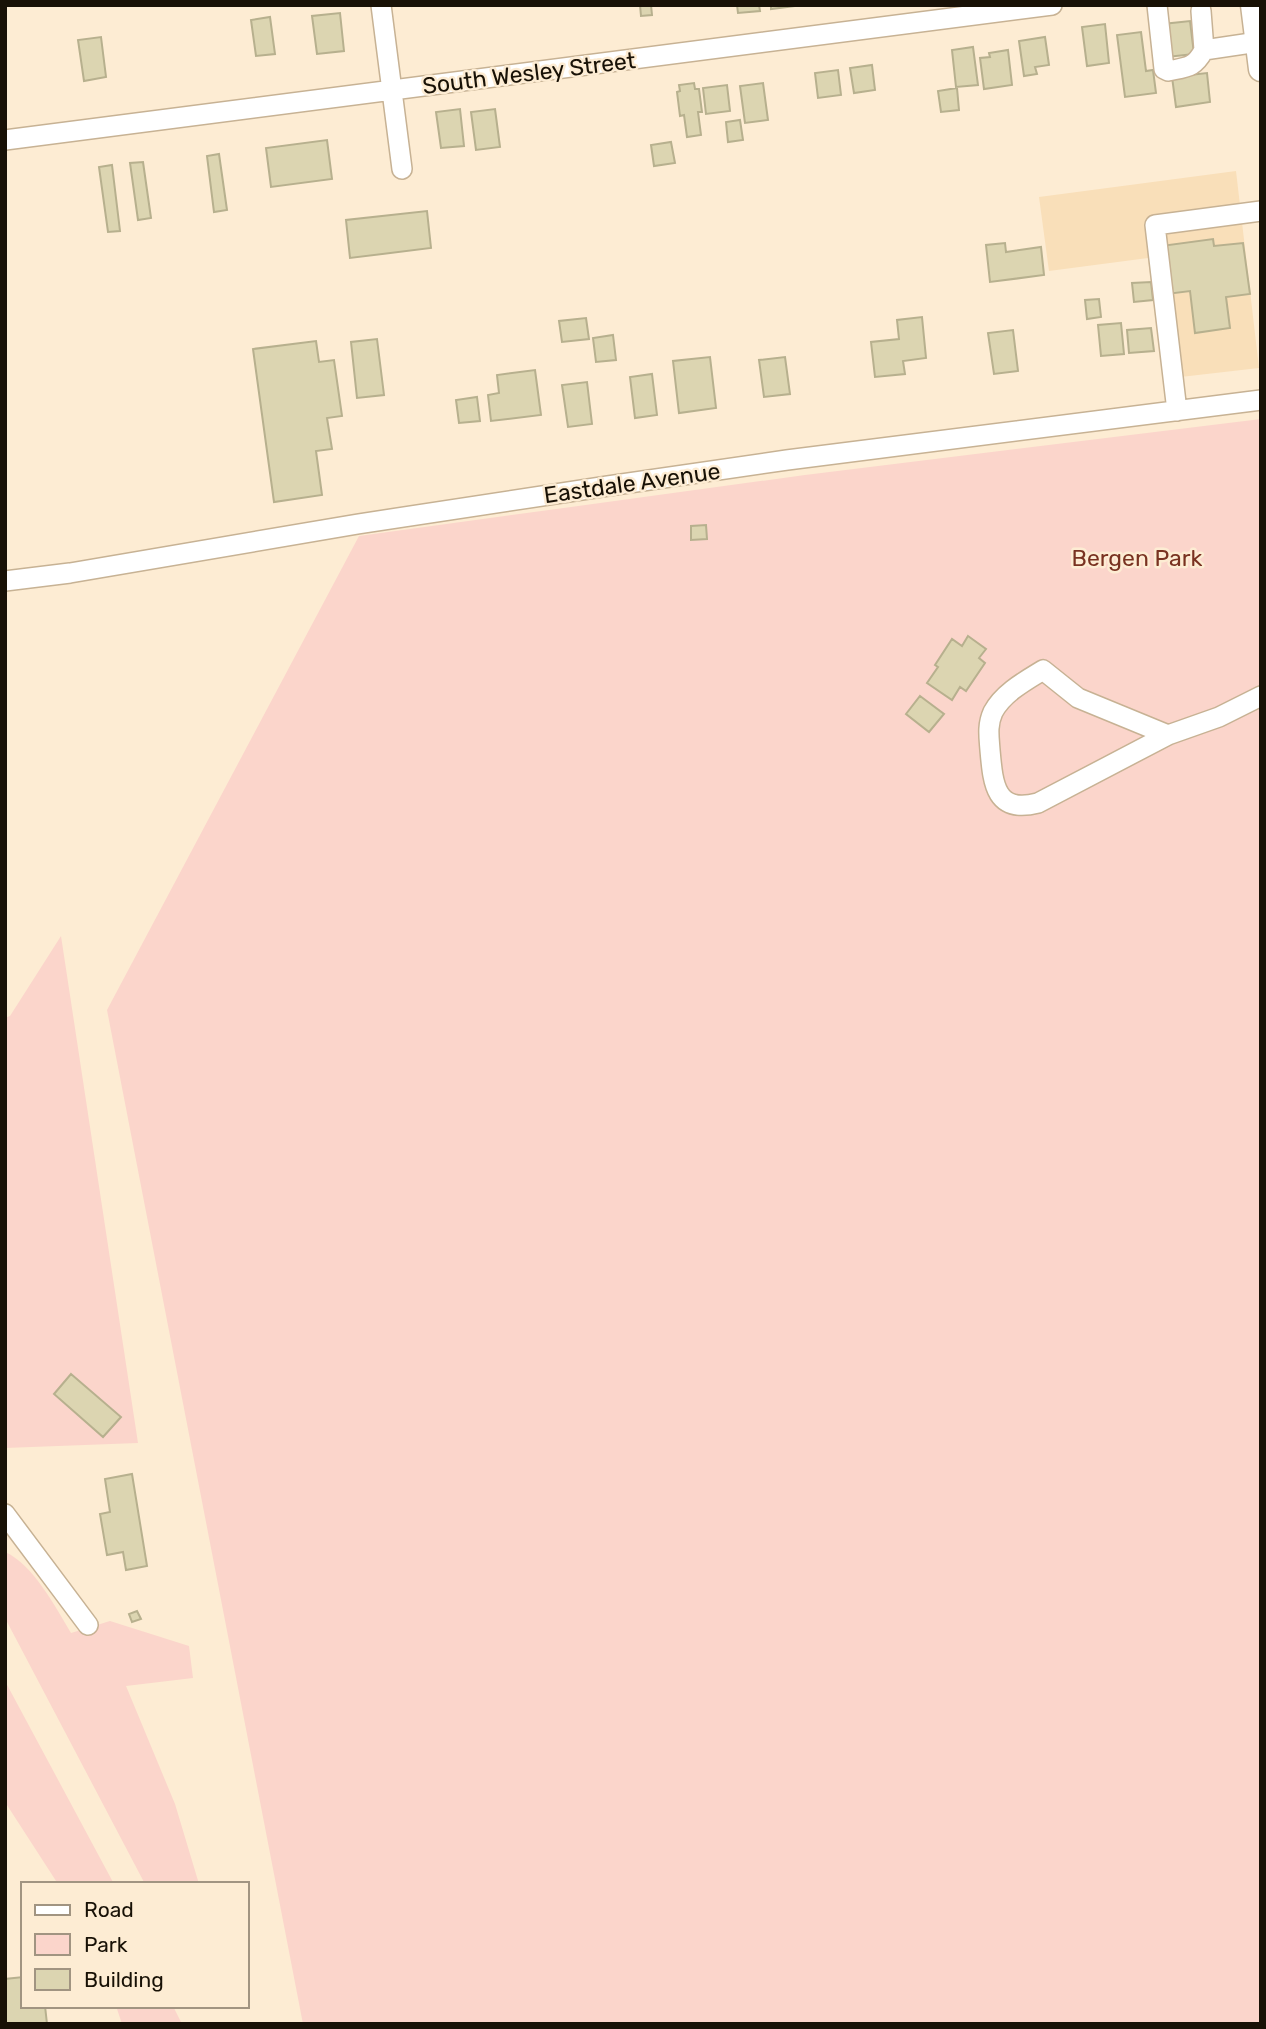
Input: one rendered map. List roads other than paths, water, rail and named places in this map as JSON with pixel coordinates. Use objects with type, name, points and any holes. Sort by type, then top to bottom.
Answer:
[{"type":"main road","points":[[1253,5],[1261,69]]},
{"type":"street","points":[[381,5],[402,169]]},
{"type":"street","name":"South Wesley Street","points":[[5,140],[1052,5]]},
{"type":"street","points":[[1157,5],[1164,69],[1168,71],[1196,63],[1204,50],[1201,11]]},
{"type":"street","points":[[1204,50],[1258,42]]},
{"type":"street","points":[[1177,411],[1154,225],[1261,211]]},
{"type":"street","name":"Eastdale Avenue","points":[[5,581],[70,573],[358,524],[787,460],[1261,400]]},
{"type":"street","points":[[1168,735],[1078,698],[1043,670],[1002,700],[992,713],[988,728],[992,778],[1000,795],[1011,804],[1023,807],[1038,803],[1168,735],[1219,717],[1261,696]]},
{"type":"street","points":[[5,1514],[88,1625]]},
{"type":"park label","name":"Bergen Park","points":[[1137,558]]}]
